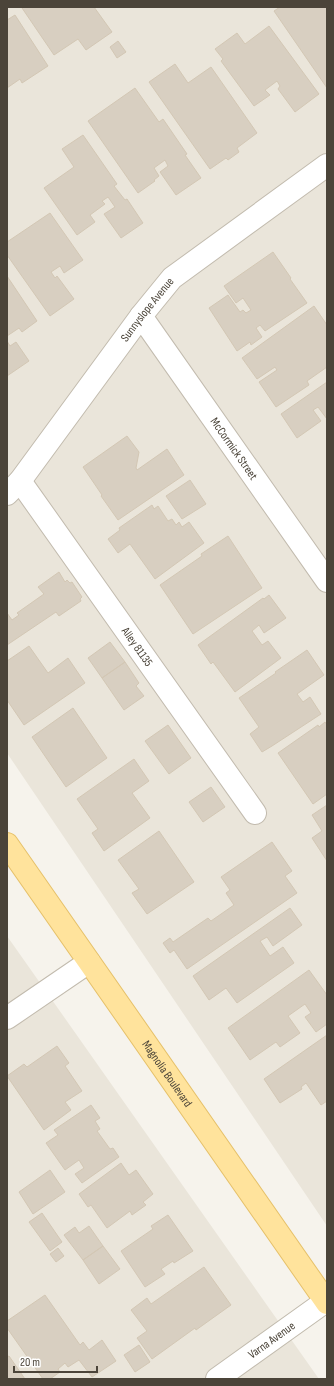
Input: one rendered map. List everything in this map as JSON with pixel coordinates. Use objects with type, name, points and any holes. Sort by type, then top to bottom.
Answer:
[{"type":"main road","name":"Magnolia Boulevard","points":[[7,844],[326,1302]]},
{"type":"street","name":"Sunnyslope Avenue","points":[[13,488],[141,316],[172,278],[327,164]]},
{"type":"street","name":"McCormick Street","points":[[141,316],[327,581]]},
{"type":"street","name":"Alley 81135","points":[[13,488],[255,813]]},
{"type":"street","points":[[7,1018],[89,962]]},
{"type":"street","name":"Varna Avenue","points":[[217,1379],[326,1302]]},
{"type":"shaded area","points":[[7,7],[327,7],[327,1226],[7,753]]},
{"type":"shaded area","points":[[7,936],[319,1379],[7,1379]]},
{"type":"building","points":[[94,7],[112,32],[86,50],[78,39],[54,55],[22,8]]},
{"type":"building","points":[[280,7],[327,7],[327,88],[274,11]]},
{"type":"building","points":[[15,15],[48,66],[22,83],[20,79],[7,88],[7,20]]},
{"type":"building","points":[[269,26],[319,94],[295,112],[278,89],[280,86],[277,81],[265,90],[270,95],[254,106],[221,61],[223,59],[215,49],[237,33],[245,44]]},
{"type":"building","points":[[118,41],[126,52],[117,58],[110,47]]},
{"type":"building","points":[[175,64],[188,83],[211,67],[257,133],[237,148],[239,152],[228,160],[226,158],[210,169],[149,82]]},
{"type":"building","points":[[135,88],[159,122],[163,119],[187,154],[185,155],[201,178],[176,195],[160,172],[168,166],[165,160],[154,168],[159,176],[154,180],[155,181],[138,193],[88,121]]},
{"type":"building","points":[[83,135],[117,184],[114,186],[125,200],[127,199],[143,223],[121,238],[104,214],[115,207],[108,197],[102,201],[105,204],[90,215],[95,222],[77,235],[44,188],[74,167],[62,149]]},
{"type":"building","points":[[50,213],[83,260],[64,273],[60,266],[51,272],[55,278],[57,276],[74,299],[50,316],[7,255],[7,242]]},
{"type":"building","points":[[273,252],[307,303],[265,331],[260,325],[256,328],[262,337],[251,345],[250,342],[237,351],[209,308],[228,295],[240,312],[243,310],[246,313],[251,310],[243,298],[236,303],[224,286]]},
{"type":"building","points":[[7,276],[37,321],[22,332],[19,328],[7,336]]},
{"type":"building","points":[[314,306],[327,325],[327,367],[307,381],[309,385],[276,407],[259,382],[277,370],[275,367],[257,379],[242,358]]},
{"type":"building","points":[[7,341],[10,346],[16,342],[29,361],[7,376]]},
{"type":"building","points":[[327,382],[327,419],[318,407],[313,410],[321,421],[297,438],[281,414]]},
{"type":"building","points":[[127,436],[139,452],[136,468],[137,470],[167,449],[184,475],[118,520],[83,467]]},
{"type":"building","points":[[190,480],[206,504],[182,519],[166,496]]},
{"type":"building","points":[[152,505],[154,509],[158,506],[168,521],[172,519],[176,525],[179,522],[182,527],[189,522],[204,543],[155,579],[130,544],[118,553],[108,539],[120,530],[119,528]]},
{"type":"building","points":[[228,536],[262,588],[193,634],[160,585]]},
{"type":"building","points":[[59,572],[65,582],[67,580],[70,583],[72,582],[82,597],[80,599],[81,601],[59,616],[56,612],[7,645],[7,613],[12,620],[19,615],[17,613],[44,594],[38,587]]},
{"type":"building","points":[[269,595],[286,618],[264,633],[259,625],[252,631],[262,645],[268,641],[281,658],[235,692],[213,662],[211,664],[198,645]]},
{"type":"building","points":[[110,642],[125,662],[102,678],[88,658]]},
{"type":"building","points":[[29,646],[48,673],[68,658],[85,683],[24,725],[7,700],[7,661]]},
{"type":"building","points":[[307,650],[324,675],[297,694],[303,702],[310,697],[321,714],[262,752],[250,734],[259,727],[239,698]]},
{"type":"building","points":[[125,662],[139,683],[136,686],[144,696],[124,710],[102,678]]},
{"type":"building","points":[[73,708],[107,758],[66,787],[32,737]]},
{"type":"building","points":[[325,722],[327,725],[327,794],[313,804],[278,753],[318,725],[319,727]]},
{"type":"building","points":[[168,725],[191,758],[169,774],[145,741]]},
{"type":"building","points":[[134,759],[149,781],[132,793],[150,818],[104,851],[92,833],[98,829],[77,799]]},
{"type":"building","points":[[211,787],[225,807],[203,822],[189,802]]},
{"type":"building","points":[[327,805],[327,861],[312,838],[322,831],[312,815]]},
{"type":"building","points":[[159,831],[194,882],[147,914],[132,893],[139,889],[118,860]]},
{"type":"building","points":[[272,842],[292,871],[285,876],[297,893],[187,969],[174,950],[170,953],[163,943],[170,938],[173,942],[208,918],[211,921],[234,905],[226,893],[230,890],[221,877]]},
{"type":"building","points":[[290,908],[302,925],[273,946],[267,937],[260,941],[270,956],[283,947],[294,963],[237,1003],[226,988],[209,1000],[193,976]]},
{"type":"building","points":[[309,970],[327,995],[327,1024],[316,1032],[305,1017],[311,1013],[305,1004],[288,1016],[300,1033],[280,1047],[276,1042],[250,1060],[228,1028]]},
{"type":"building","points":[[327,1035],[327,1101],[321,1105],[306,1083],[301,1087],[302,1089],[280,1103],[264,1079]]},
{"type":"building","points":[[57,1046],[69,1063],[65,1066],[82,1091],[65,1102],[71,1110],[44,1130],[7,1076],[24,1064],[27,1067]]},
{"type":"building","points":[[91,1105],[100,1118],[95,1121],[100,1129],[97,1131],[110,1149],[113,1148],[119,1157],[82,1183],[75,1174],[84,1168],[79,1160],[65,1170],[46,1143],[58,1135],[54,1130]]},
{"type":"building","points":[[121,1163],[129,1175],[136,1170],[153,1194],[143,1202],[146,1205],[132,1215],[130,1211],[107,1228],[91,1205],[88,1207],[79,1194]]},
{"type":"building","points":[[50,1170],[65,1192],[33,1214],[19,1192]]},
{"type":"building","points":[[42,1213],[62,1242],[50,1251],[29,1222]]},
{"type":"building","points":[[168,1215],[193,1251],[161,1269],[165,1274],[145,1287],[121,1251],[153,1229],[151,1226]]},
{"type":"building","points":[[89,1226],[103,1246],[83,1260],[64,1235],[75,1227],[79,1233]]},
{"type":"building","points":[[103,1246],[120,1269],[99,1284],[83,1260]]},
{"type":"building","points":[[58,1248],[64,1256],[56,1262],[50,1254]]},
{"type":"building","points":[[204,1267],[231,1305],[196,1330],[195,1328],[152,1359],[137,1338],[147,1331],[131,1310],[147,1298],[151,1304]]},
{"type":"building","points":[[45,1295],[80,1345],[83,1342],[89,1350],[102,1340],[116,1361],[92,1377],[79,1360],[68,1367],[65,1363],[58,1369],[60,1372],[50,1379],[43,1379],[7,1328],[7,1321]]},
{"type":"building","points":[[139,1345],[150,1362],[135,1372],[124,1355]]},
{"type":"building","points":[[9,1356],[25,1379],[7,1379],[7,1357]]}]
